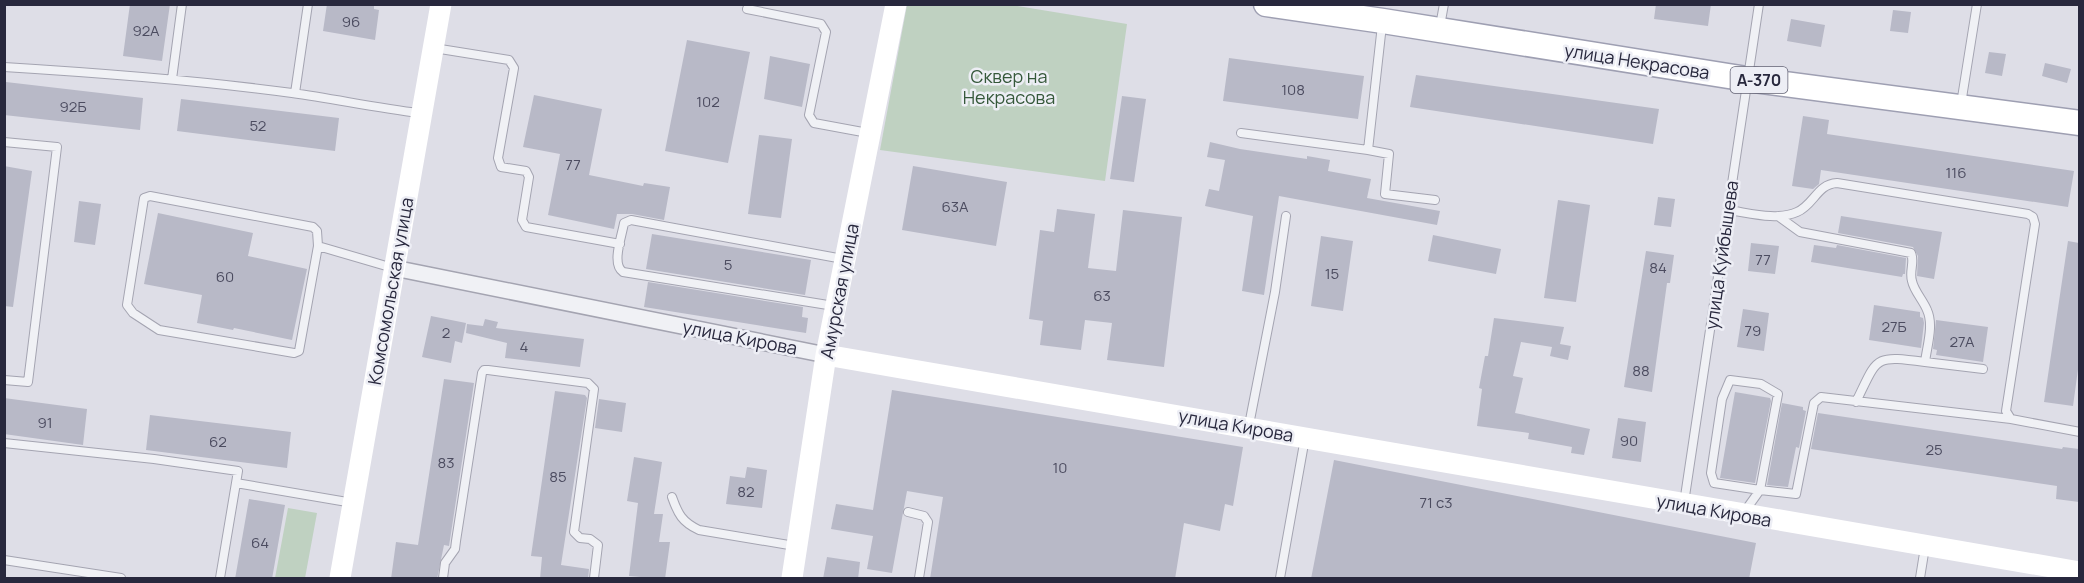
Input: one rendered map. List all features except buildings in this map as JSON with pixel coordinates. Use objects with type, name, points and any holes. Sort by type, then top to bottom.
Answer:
[{"type":"main road","name":"улица Некрасова","points":[[1266,4],[1331,9],[1383,21],[1747,79],[2079,123]]},
{"type":"street","name":"Комсомольская улица","points":[[340,579],[441,4]]},
{"type":"street","name":"Амурская улица","points":[[792,579],[826,355],[896,4]]},
{"type":"street","name":"улица Кирова","points":[[394,268],[826,355],[2079,572]]},
{"type":"lane","points":[[172,79],[182,4]]},
{"type":"lane","points":[[295,93],[308,4]]},
{"type":"lane","points":[[1440,30],[1444,4]]},
{"type":"lane","name":"улица Куйбышева","points":[[1684,505],[1759,4]]},
{"type":"lane","points":[[1961,107],[1977,4]]},
{"type":"lane","points":[[747,9],[821,24],[826,32],[809,115],[814,123],[869,133]]},
{"type":"lane","points":[[1368,150],[1383,21]]},
{"type":"lane","points":[[433,47],[509,60],[514,68],[498,158],[501,167],[526,171],[529,177],[522,220],[526,228],[620,244]]},
{"type":"lane","points":[[4,67],[172,79],[295,93],[421,113]]},
{"type":"lane","points":[[1241,133],[1389,154],[1385,194],[1435,200]]},
{"type":"lane","points":[[4,142],[57,147],[28,382],[4,380]]},
{"type":"lane","points":[[1728,210],[1778,216],[1798,212],[1820,189],[1829,183],[1837,183],[2028,214],[2033,217],[2036,224],[2005,403],[2006,411],[2011,419]]},
{"type":"lane","points":[[150,196],[313,227],[317,231],[318,246],[299,351],[294,353],[159,330],[133,313],[127,305],[144,198],[150,196]]},
{"type":"lane","points":[[1249,427],[1275,292],[1286,216]]},
{"type":"lane","points":[[1778,216],[1800,232],[1911,253],[1914,258],[1912,283],[1930,320],[1925,362]]},
{"type":"lane","points":[[836,306],[623,272],[617,265],[624,223],[631,220],[845,259]]},
{"type":"lane","points":[[318,246],[394,268]]},
{"type":"lane","points":[[1856,402],[1874,366],[1890,358],[1983,369]]},
{"type":"lane","points":[[443,579],[445,563],[455,549],[482,374],[484,370],[488,370],[588,383],[593,386],[574,532],[580,538],[590,539],[598,545],[594,579]]},
{"type":"lane","points":[[1742,515],[1760,490],[1778,394],[1761,384],[1730,380],[1722,399],[1710,473],[1714,483],[1760,490],[1796,494],[1814,403],[1821,397],[2011,419],[2079,432]]},
{"type":"lane","points":[[1280,579],[1306,437]]},
{"type":"lane","points":[[4,443],[154,459],[238,471],[220,579]]},
{"type":"lane","points":[[236,483],[300,496],[353,503]]},
{"type":"lane","points":[[672,497],[678,515],[686,523],[699,530],[796,547]]},
{"type":"lane","points":[[908,512],[924,516],[928,522],[920,579]]},
{"type":"lane","points":[[1920,579],[1925,545]]},
{"type":"lane","points":[[4,560],[121,579]]},
{"type":"green space","name":"Сквер на Некрасова","points":[[907,5],[1012,5],[1127,24],[1105,181],[880,150]]},
{"type":"green space","points":[[288,508],[317,513],[305,578],[275,578]]}]
